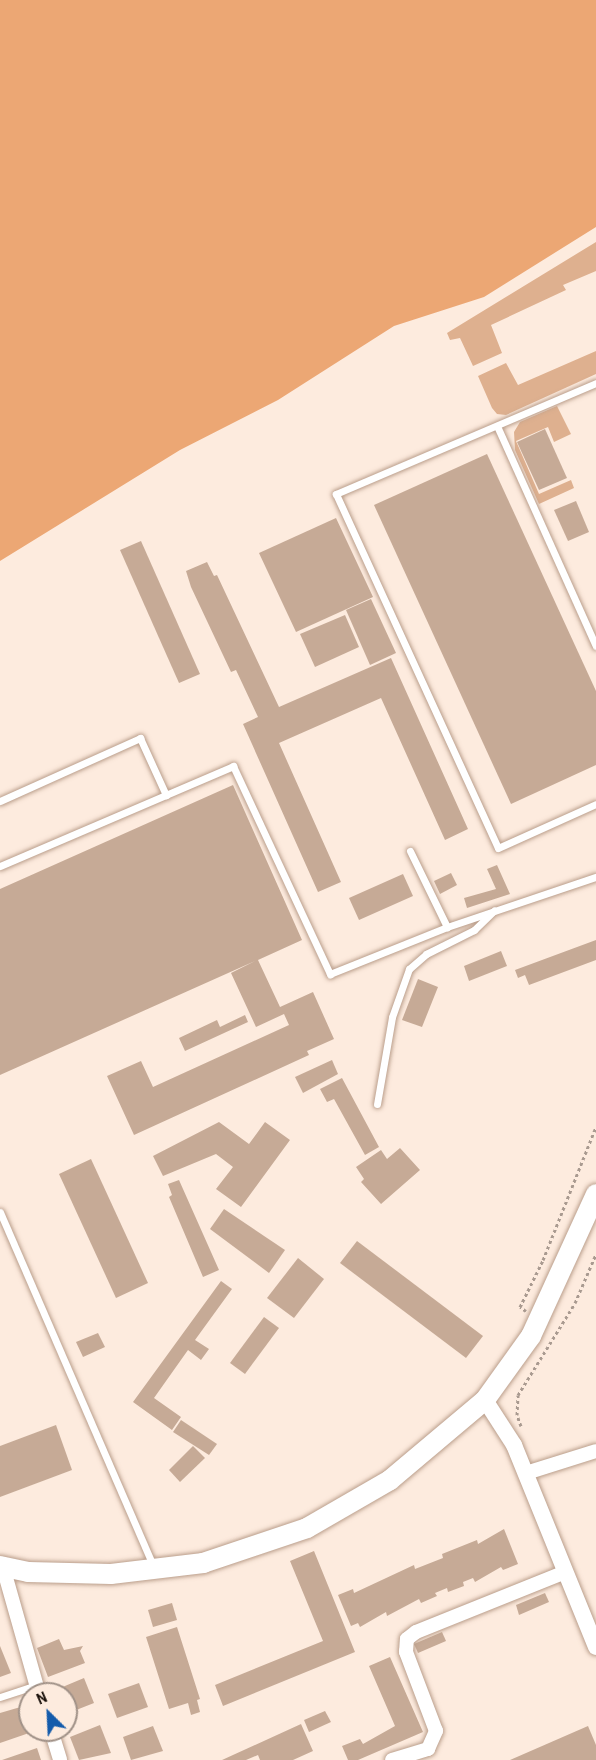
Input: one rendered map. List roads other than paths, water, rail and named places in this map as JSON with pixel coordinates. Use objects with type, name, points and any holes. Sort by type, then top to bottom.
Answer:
[{"type":"main road","points":[[1,1569],[71,1574],[155,1571],[203,1563],[307,1528],[390,1480],[485,1400],[539,1318],[596,1194]]},
{"type":"street","points":[[485,1400],[514,1445],[596,1647]]},
{"type":"street","points":[[526,1473],[596,1451]]},
{"type":"street","points":[[1,1569],[36,1682]]},
{"type":"street","points":[[392,1760],[428,1749],[436,1731],[406,1652],[407,1639],[416,1632],[565,1572]]},
{"type":"street","points":[[55,1742],[60,1760]]},
{"type":"lane","points":[[596,383],[336,494],[498,848],[596,804]]},
{"type":"lane","points":[[498,426],[596,646]]},
{"type":"lane","points":[[0,801],[140,738],[166,795]]},
{"type":"lane","points":[[0,866],[233,766],[330,974],[447,927],[596,877]]},
{"type":"lane","points":[[410,851],[447,927]]},
{"type":"lane","points":[[377,1104],[392,1017],[409,969],[426,954],[474,930],[494,911]]},
{"type":"lane","points":[[0,1212],[155,1571]]},
{"type":"lane","points":[[0,1697],[18,1694]]}]
